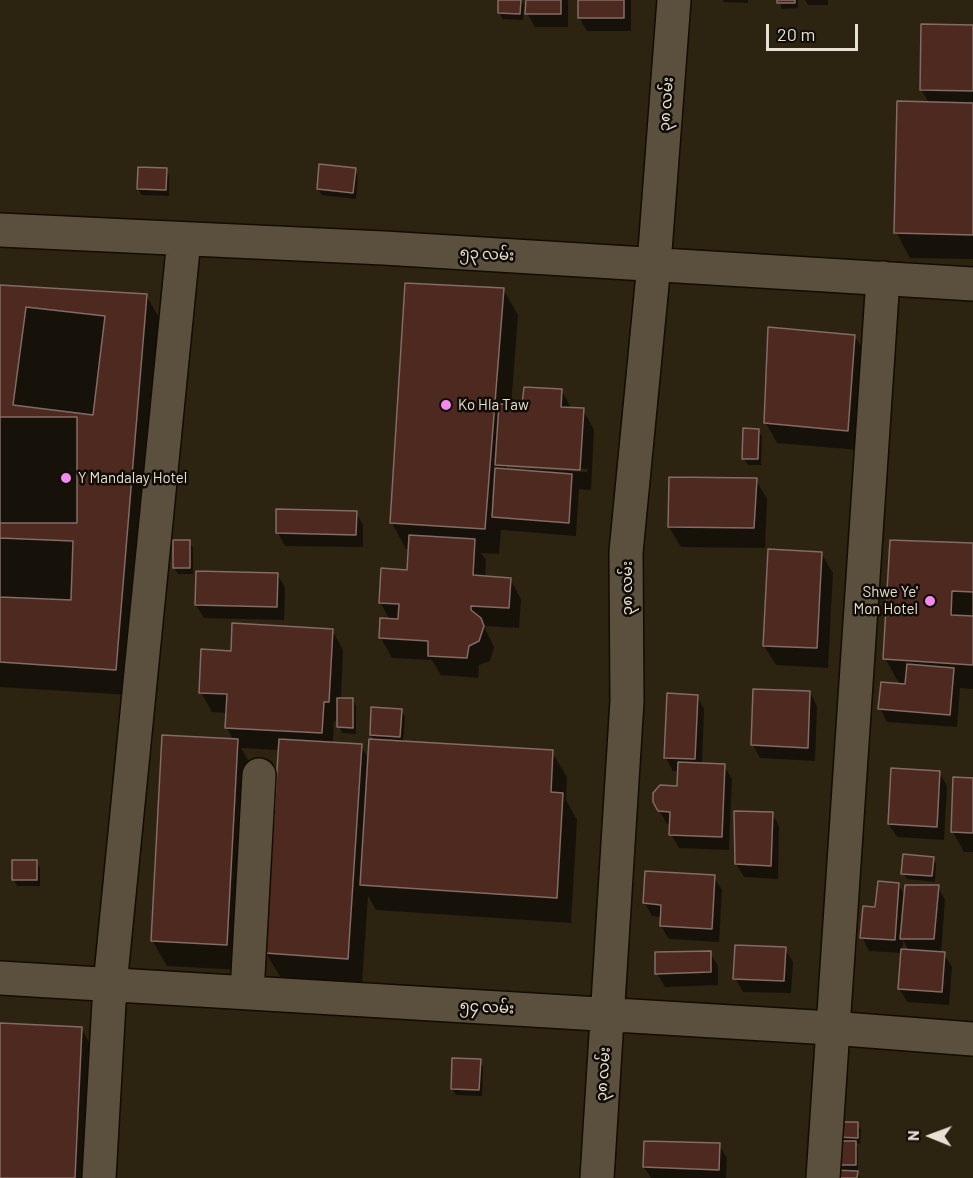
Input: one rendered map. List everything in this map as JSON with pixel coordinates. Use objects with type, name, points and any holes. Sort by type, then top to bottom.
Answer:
[{"type":"street","name":"၃၈ လမ်း","points":[[597,1178],[627,701],[626,552],[654,264],[674,0]]},
{"type":"street","name":"၅၃ လမ်း","points":[[0,230],[654,264],[973,284]]},
{"type":"street","points":[[99,1178],[111,985],[184,239]]},
{"type":"street","points":[[823,1178],[831,1028],[883,278]]},
{"type":"street","points":[[247,993],[259,775]]},
{"type":"street","name":"၅၄ လမ်း","points":[[0,978],[831,1028],[973,1039]]},
{"type":"building","points":[[498,0],[521,0],[520,14],[498,13]]},
{"type":"building","points":[[526,0],[561,0],[561,14],[525,14]]},
{"type":"building","points":[[578,0],[624,0],[624,18],[578,18]]},
{"type":"building","points":[[777,0],[795,0],[795,3],[777,3]]},
{"type":"building","points":[[921,24],[973,25],[973,91],[920,90]]},
{"type":"building","points":[[897,101],[973,103],[973,235],[894,233]]},
{"type":"building","points":[[319,164],[356,168],[353,193],[317,189]]},
{"type":"building","points":[[138,167],[167,168],[166,190],[137,189]]},
{"type":"building","name":"Ko Hla Taw","points":[[405,283],[504,288],[485,529],[390,523]]},
{"type":"building","name":"Y Mandalay Hotel","points":[[0,285],[147,294],[116,670],[0,662]]},
{"type":"building","points":[[26,307],[105,316],[93,415],[13,405]]},
{"type":"building","points":[[768,327],[855,335],[848,431],[764,423]]},
{"type":"building","points":[[524,387],[562,389],[561,407],[584,408],[580,470],[495,465],[499,404],[522,405]]},
{"type":"building","points":[[0,417],[77,417],[77,523],[0,523]]},
{"type":"building","points":[[743,428],[759,429],[758,459],[742,459]]},
{"type":"building","points":[[495,468],[572,474],[569,523],[492,517]]},
{"type":"building","points":[[669,477],[757,478],[754,528],[668,527]]},
{"type":"building","points":[[276,509],[357,511],[356,535],[276,533]]},
{"type":"building","points":[[409,535],[475,539],[473,575],[511,578],[509,608],[471,606],[471,610],[481,618],[484,626],[479,641],[469,646],[467,658],[428,656],[428,641],[379,638],[380,618],[398,619],[399,604],[379,603],[381,568],[407,570]]},
{"type":"building","points":[[0,538],[73,541],[71,600],[0,597]]},
{"type":"building","points":[[173,540],[190,540],[190,568],[173,568]]},
{"type":"building","name":"Shwe Ye' Mon Hotel","points":[[890,540],[973,543],[973,665],[883,659]]},
{"type":"building","points":[[768,549],[822,552],[817,648],[763,646]]},
{"type":"building","points":[[196,571],[278,573],[277,607],[195,605]]},
{"type":"building","points":[[952,591],[973,592],[973,616],[951,615]]},
{"type":"building","points":[[232,623],[333,629],[329,702],[324,702],[322,733],[225,728],[227,694],[199,693],[201,649],[231,651]]},
{"type":"building","points":[[907,664],[954,668],[950,715],[878,709],[881,682],[905,684]]},
{"type":"building","points":[[753,689],[810,691],[808,748],[751,745]]},
{"type":"building","points":[[667,693],[698,695],[695,759],[664,758]]},
{"type":"building","points":[[337,698],[353,698],[353,728],[337,727]]},
{"type":"building","points":[[371,707],[402,709],[400,737],[370,735]]},
{"type":"building","points":[[162,735],[238,739],[227,945],[151,941]]},
{"type":"building","points":[[279,739],[362,744],[348,959],[265,953]]},
{"type":"building","points":[[369,739],[553,750],[551,792],[563,793],[557,898],[360,885]]},
{"type":"building","points":[[678,762],[725,764],[722,837],[669,835],[670,812],[658,811],[653,802],[653,793],[660,785],[677,786]]},
{"type":"building","points":[[891,768],[940,771],[937,827],[888,824]]},
{"type":"building","points":[[953,777],[973,778],[973,833],[951,832]]},
{"type":"building","points":[[734,811],[773,812],[771,866],[735,864]]},
{"type":"building","points":[[903,854],[934,857],[932,876],[901,874]]},
{"type":"building","points":[[12,860],[37,860],[37,880],[12,880]]},
{"type":"building","points":[[645,871],[715,875],[712,929],[660,926],[661,905],[643,903]]},
{"type":"building","points":[[878,881],[899,883],[895,940],[860,938],[863,906],[875,907]]},
{"type":"building","points":[[905,885],[939,885],[934,939],[900,939]]},
{"type":"building","points":[[735,945],[786,947],[784,981],[733,979]]},
{"type":"building","points":[[901,949],[945,952],[942,992],[898,989]]},
{"type":"building","points":[[711,951],[711,972],[655,974],[655,952]]},
{"type":"building","points":[[0,1023],[82,1027],[75,1178],[0,1178]]},
{"type":"building","points":[[452,1058],[481,1059],[479,1090],[451,1089]]},
{"type":"building","points":[[838,1122],[858,1122],[858,1138],[837,1137]]},
{"type":"building","points":[[644,1141],[720,1143],[719,1170],[643,1167]]},
{"type":"building","points":[[836,1141],[856,1141],[856,1165],[836,1165]]},
{"type":"building","points":[[833,1170],[858,1171],[857,1178],[833,1178]]},
{"type":"place","name":"Ko Hla Taw","points":[[446,405]]},
{"type":"place","name":"Y Mandalay Hotel","points":[[66,478]]},
{"type":"place","name":"Shwe Ye' Mon Hotel","points":[[930,601]]}]
